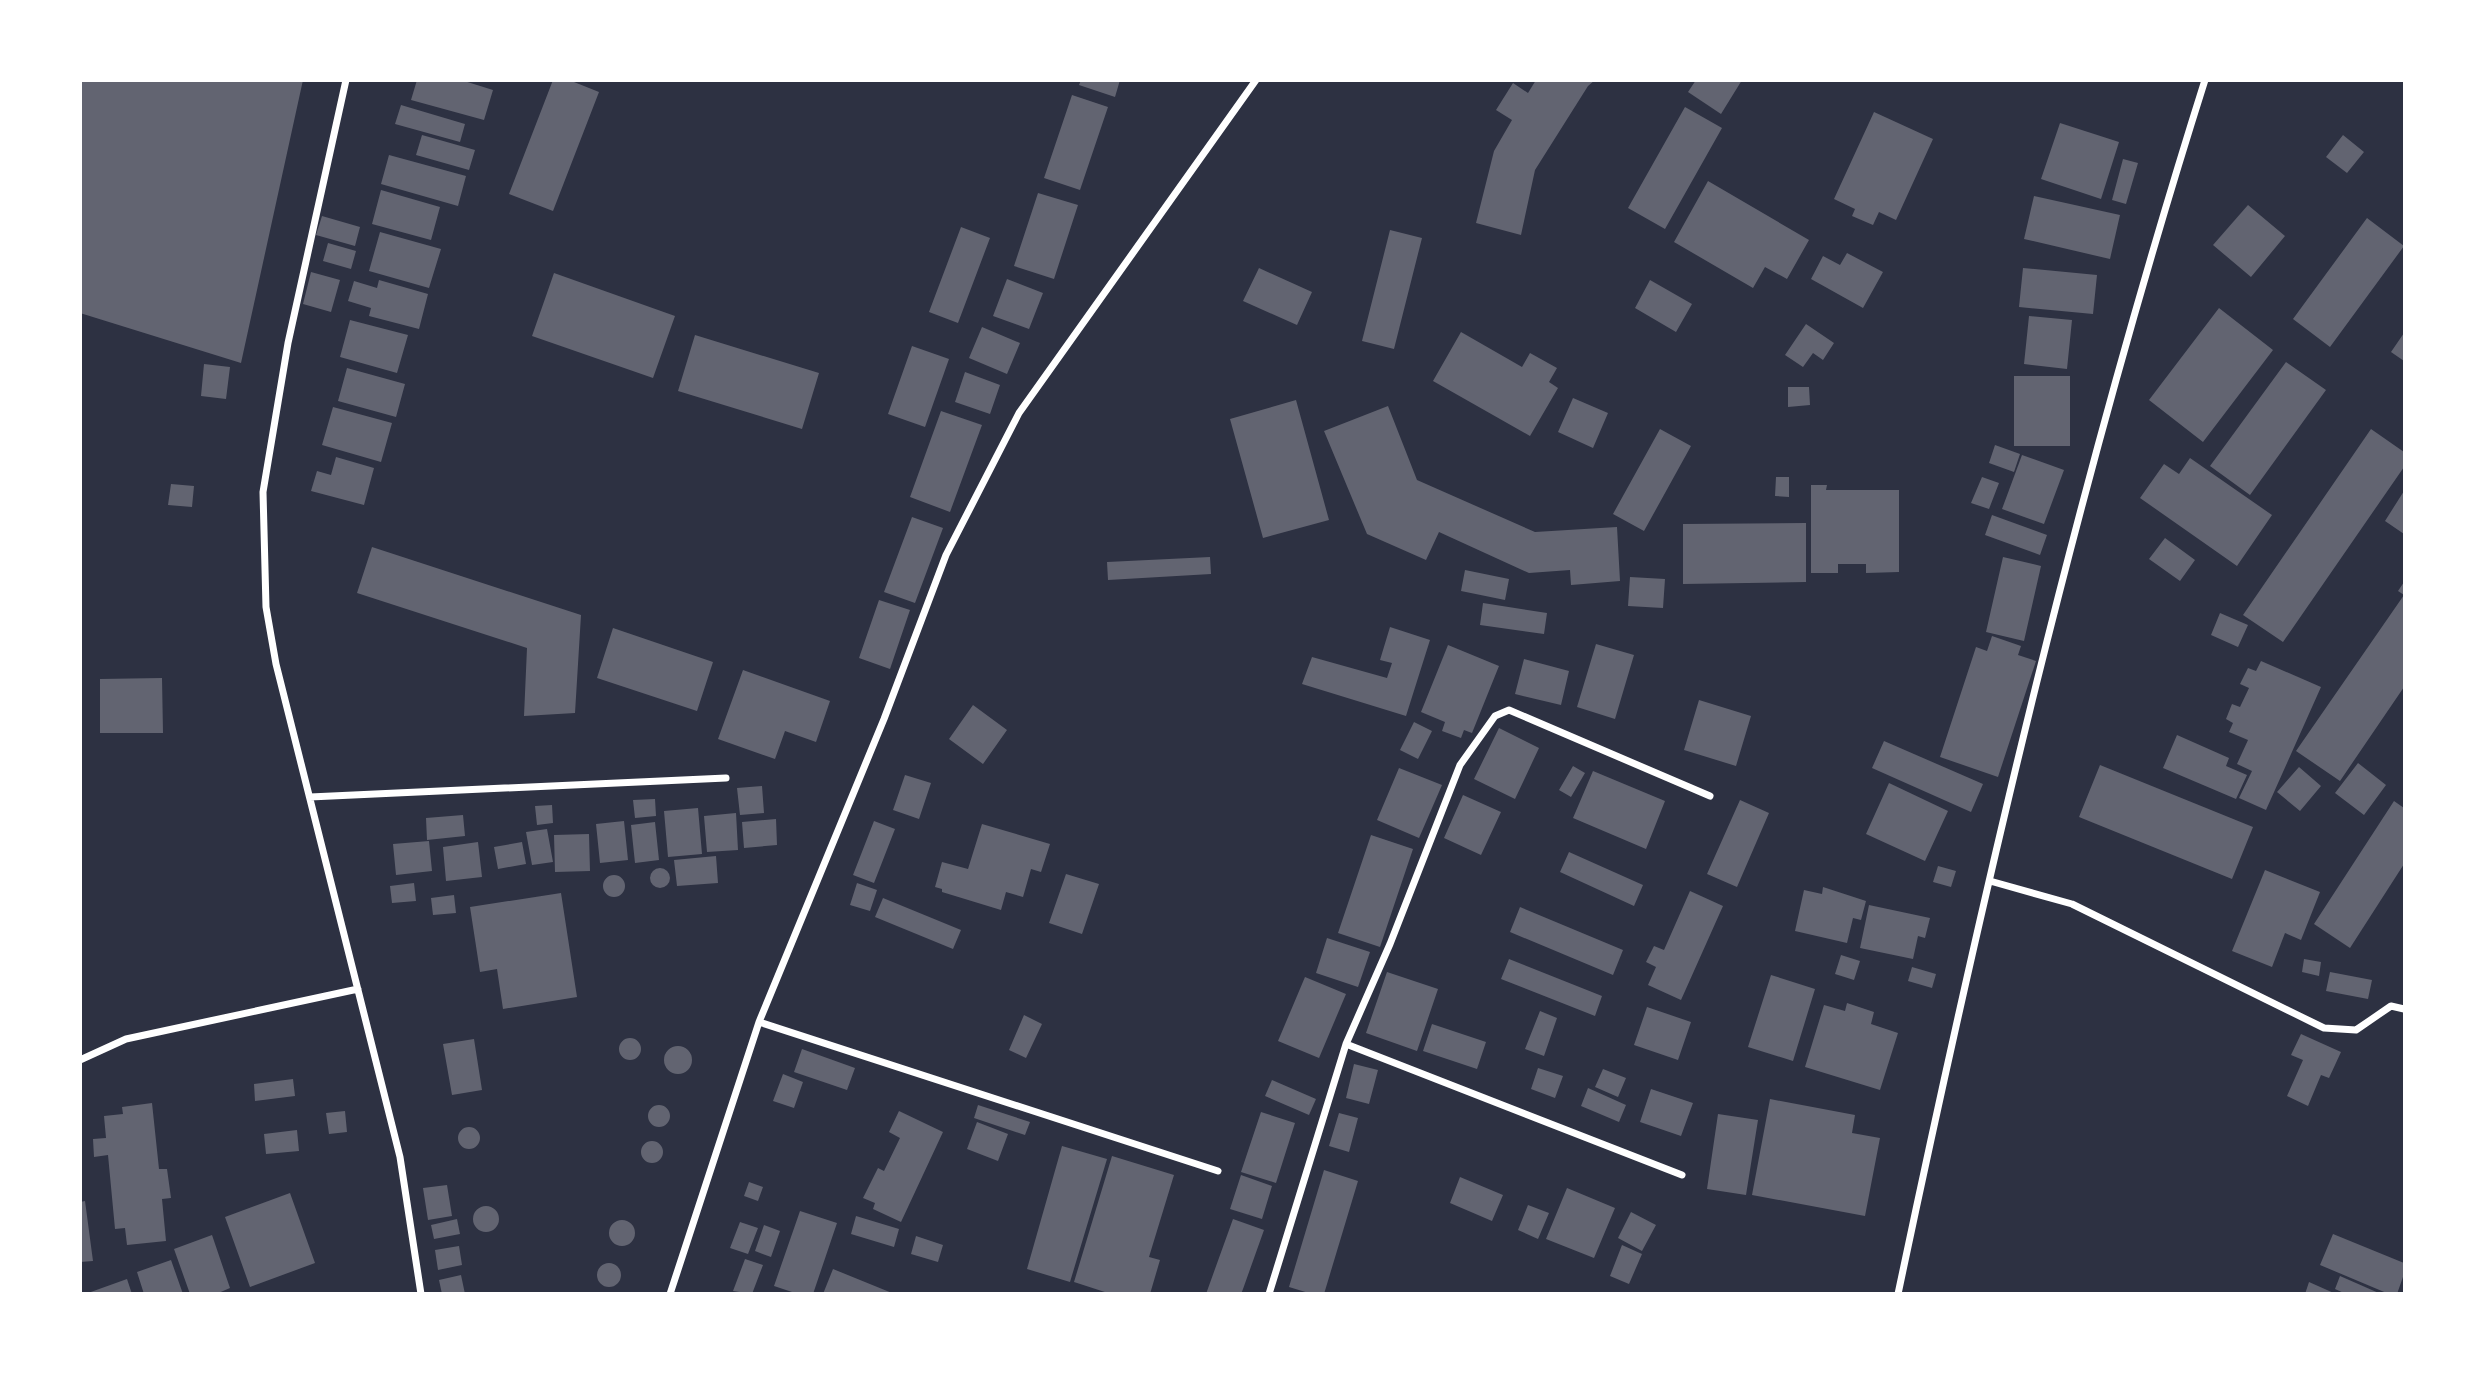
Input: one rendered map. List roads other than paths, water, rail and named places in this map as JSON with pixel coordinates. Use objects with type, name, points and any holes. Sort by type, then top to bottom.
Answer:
[{"type":"street","points":[[345,80],[288,343],[263,492],[266,607],[276,664],[400,1157],[421,1293]]},
{"type":"street","points":[[670,1293],[759,1022],[884,719],[946,555],[1019,413],[1256,80]]},
{"type":"street","points":[[1898,1293],[1951,1041],[1990,881],[2123,357],[2204,80]]},
{"type":"street","points":[[1269,1293],[1346,1044],[1390,944],[1460,765],[1495,716],[1509,709],[1710,796]]},
{"type":"street","points":[[310,797],[726,778]]},
{"type":"street","points":[[1990,881],[2072,904],[2325,1028],[2356,1030],[2391,1006],[2404,1009]]},
{"type":"street","points":[[80,1060],[126,1039],[358,989]]},
{"type":"street","points":[[759,1022],[1218,1171]]},
{"type":"street","points":[[1346,1044],[1682,1175]]}]
